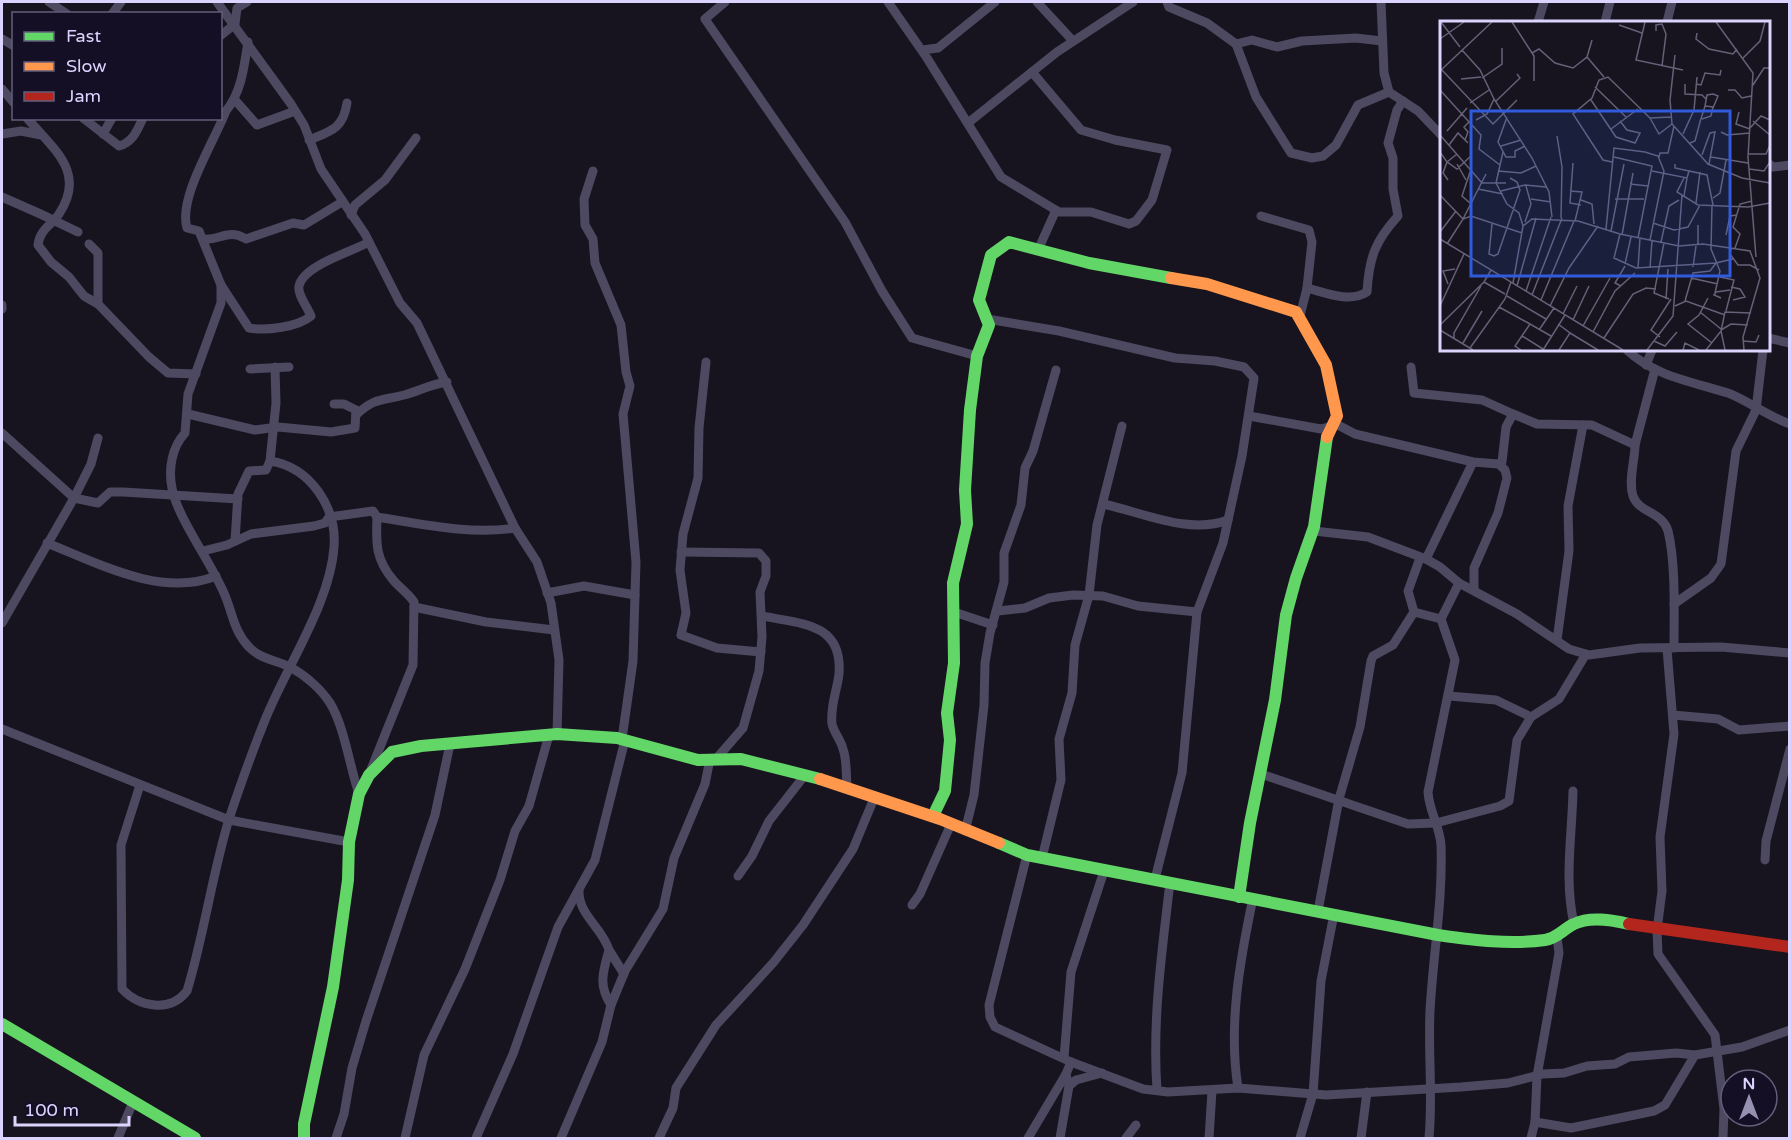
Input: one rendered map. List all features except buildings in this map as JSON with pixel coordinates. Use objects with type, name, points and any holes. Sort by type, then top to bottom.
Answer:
[{"type":"street","points":[[49,2],[64,12]]},
{"type":"street","points":[[217,2],[248,42],[295,111],[321,168],[369,242],[391,287],[417,323],[515,528],[537,562],[547,593],[554,630],[560,670],[553,735],[529,806],[515,831],[500,880],[465,969],[424,1055],[405,1138]]},
{"type":"street","points":[[222,34],[235,24],[237,8],[247,2]]},
{"type":"street","points":[[725,2],[705,20],[845,222],[882,291],[912,338],[977,356]]},
{"type":"street","points":[[888,2],[922,50],[1001,177],[1056,210],[1091,212],[1129,224],[1136,221],[1152,200],[1167,150],[1115,140],[1081,130],[1032,72]]},
{"type":"street","points":[[922,50],[938,48],[995,2]]},
{"type":"street","points":[[1037,2],[1073,41]]},
{"type":"street","points":[[968,123],[1073,41],[1133,2]]},
{"type":"street","points":[[1167,2],[1169,6],[1207,23],[1236,44],[1256,97],[1291,153],[1300,156],[1323,156],[1336,146],[1358,105],[1389,92]]},
{"type":"street","points":[[1381,2],[1384,73],[1389,92],[1418,111],[1440,134]]},
{"type":"street","points":[[1538,21],[1544,2]]},
{"type":"street","points":[[1605,21],[1610,2]]},
{"type":"street","points":[[1667,21],[1672,2]]},
{"type":"street","points":[[1236,44],[1252,40],[1277,47],[1302,41],[1356,38],[1382,41]]},
{"type":"street","points":[[222,120],[235,100],[244,69],[248,42]]},
{"type":"street","points":[[2,89],[12,101]]},
{"type":"street","points":[[235,100],[257,125],[295,111]]},
{"type":"street","points":[[1308,288],[1338,296],[1360,296],[1367,292],[1368,270],[1379,236],[1398,216],[1393,189],[1393,158],[1388,143],[1397,110],[1403,101]]},
{"type":"street","points":[[309,140],[334,130],[345,118],[347,104]]},
{"type":"street","points":[[29,120],[68,166],[70,178],[63,207],[39,236],[38,244],[51,262],[69,277],[84,296],[98,304],[149,357],[168,372],[196,374]]},
{"type":"street","points":[[86,120],[119,146],[127,143],[135,134],[142,120]]},
{"type":"street","points":[[103,134],[111,120]]},
{"type":"street","points":[[222,120],[188,196],[183,217],[187,228],[198,231],[221,285],[249,328],[274,329],[305,321],[311,316],[300,292],[299,286],[303,279],[324,261],[347,251],[355,251],[369,242]]},
{"type":"street","points":[[2,134],[21,130],[41,135]]},
{"type":"street","points":[[351,215],[355,205],[385,180],[416,138]]},
{"type":"street","points":[[1770,165],[1773,167],[1790,165]]},
{"type":"street","points":[[476,1138],[513,1053],[558,927],[595,860],[623,740],[633,661],[635,552],[623,414],[630,386],[626,372],[621,325],[595,263],[593,239],[585,225],[584,199],[593,171]]},
{"type":"street","points":[[2,197],[30,207],[41,216],[78,232]]},
{"type":"street","points":[[202,239],[216,239],[223,234],[231,233],[246,239],[256,238],[294,224],[304,225],[342,202]]},
{"type":"street","points":[[1038,250],[1056,210]]},
{"type":"street","points":[[1261,216],[1309,230],[1312,242],[1308,288],[1300,316]]},
{"type":"street","points":[[933,816],[945,791],[950,740],[947,713],[954,663],[953,583],[967,524],[964,490],[977,356],[989,325],[979,300],[991,255],[1009,242],[1089,263],[1207,284],[1274,303],[1300,316],[1326,365],[1337,416],[1330,427],[1319,476],[1314,531],[1293,587],[1261,774],[1245,840],[1239,897]]},
{"type":"street","points":[[89,244],[98,253],[98,304]]},
{"type":"street","points":[[221,285],[221,303],[208,333],[188,394],[185,433],[177,442],[171,463],[173,494],[216,576],[237,630],[247,645],[255,653],[290,667],[315,685],[330,704],[359,794]]},
{"type":"street","points":[[987,319],[1059,330],[1175,358],[1215,361],[1244,367],[1254,378],[1249,416],[1228,520],[1197,612],[1182,773],[1155,879]]},
{"type":"street","points":[[1770,339],[1790,344]]},
{"type":"street","points":[[1628,351],[1650,367],[1699,386],[1730,394],[1756,410],[1790,424]]},
{"type":"street","points":[[1652,351],[1635,445],[1633,495],[1638,505],[1666,525],[1674,604],[1671,649],[1673,753],[1660,837],[1662,891],[1657,930],[1658,954],[1710,1024],[1714,1035],[1724,1109],[1723,1138]]},
{"type":"street","points":[[1674,604],[1711,578],[1721,564],[1736,451],[1756,410],[1763,351]]},
{"type":"street","points":[[706,362],[699,428],[698,478],[685,520],[681,552],[680,570],[686,613],[681,635],[717,648],[761,652]]},
{"type":"street","points":[[235,541],[238,500],[249,471],[266,470],[270,461],[276,403],[275,367]]},
{"type":"street","points":[[250,369],[289,367]]},
{"type":"street","points":[[1411,367],[1414,393],[1482,400],[1537,424],[1592,425],[1635,445]]},
{"type":"street","points":[[965,831],[974,795],[984,705],[985,663],[1004,582],[1004,553],[1021,505],[1025,468],[1033,451],[1056,370]]},
{"type":"street","points":[[356,415],[368,404],[379,399],[404,395],[447,382]]},
{"type":"street","points":[[188,414],[255,430],[273,428],[331,432],[355,428],[356,410],[334,404]]},
{"type":"street","points":[[1499,464],[1502,462],[1506,427],[1513,414]]},
{"type":"street","points":[[1249,416],[1321,429],[1338,424],[1355,434],[1473,462],[1499,464],[1505,470],[1507,478],[1498,513],[1474,568],[1474,590]]},
{"type":"street","points":[[1557,640],[1569,551],[1568,506],[1583,425]]},
{"type":"street","points":[[1042,858],[1061,780],[1059,739],[1072,693],[1075,645],[1089,595],[1097,525],[1122,426]]},
{"type":"street","points":[[2,433],[74,498],[98,503],[110,492],[173,494],[238,500]]},
{"type":"street","points":[[2,623],[74,498],[91,464],[98,438]]},
{"type":"street","points":[[140,785],[121,845],[122,989],[136,1002],[165,1004],[181,998],[187,991],[229,819],[266,719],[320,602],[331,560],[334,534],[325,501],[304,474],[282,463],[270,461]]},
{"type":"street","points":[[1318,911],[1339,799],[1360,727],[1371,661],[1373,656],[1393,645],[1414,612],[1408,591],[1473,462]]},
{"type":"street","points":[[1103,504],[1160,519],[1201,525],[1228,520]]},
{"type":"street","points":[[203,551],[251,534],[314,526],[325,523],[329,517],[373,511],[377,517],[375,541],[381,561],[392,578],[412,599],[414,607],[413,665],[386,749],[359,794],[350,842],[348,880],[333,987],[320,1062],[304,1124],[304,1138]]},
{"type":"street","points":[[377,517],[492,532],[515,528]]},
{"type":"street","points":[[1314,531],[1368,537],[1423,558],[1440,567],[1459,583],[1569,649],[1586,654],[1640,648],[1720,647],[1790,653]]},
{"type":"street","points":[[47,543],[133,576],[163,582],[199,583],[216,576]]},
{"type":"street","points":[[561,1138],[602,1042],[611,1005],[624,974],[663,909],[674,858],[713,759],[743,728],[759,671],[762,616],[760,592],[766,576],[766,561],[759,553],[681,552]]},
{"type":"street","points":[[1428,1138],[1432,1100],[1429,1088],[1430,1009],[1438,935],[1441,843],[1428,792],[1449,696],[1455,655],[1441,619],[1459,583]]},
{"type":"street","points":[[547,593],[584,586],[635,595]]},
{"type":"street","points":[[998,611],[1025,608],[1049,598],[1089,595],[1103,596],[1138,606],[1197,612]]},
{"type":"street","points":[[414,607],[486,622],[554,630]]},
{"type":"street","points":[[954,612],[993,625]]},
{"type":"street","points":[[1414,612],[1441,619]]},
{"type":"street","points":[[762,616],[816,628],[825,632],[835,644],[839,672],[832,704],[832,726],[844,750],[847,786]]},
{"type":"street","points":[[1261,774],[1408,824],[1436,823],[1477,813],[1509,801],[1514,749],[1532,717],[1559,699],[1586,654]]},
{"type":"street","points":[[1449,696],[1496,700],[1532,717]]},
{"type":"street","points":[[1673,716],[1718,719],[1739,730],[1790,726]]},
{"type":"street","points":[[2,729],[229,819],[350,842]]},
{"type":"street","points":[[386,749],[553,735],[623,740],[698,760],[741,759],[847,786],[933,816],[1027,855],[1438,935],[1496,943],[1557,937],[1574,924],[1605,919],[1657,930],[1790,947]]},
{"type":"street","points":[[336,1138],[344,1113],[352,1068],[366,1021],[435,815],[450,744]]},
{"type":"street","points":[[1765,860],[1766,841],[1790,749]]},
{"type":"street","points":[[738,876],[752,856],[769,821],[806,775]]},
{"type":"street","points":[[1573,791],[1568,876],[1569,902],[1574,924]]},
{"type":"street","points":[[659,1138],[673,1108],[676,1088],[716,1025],[773,963],[802,925],[853,849],[875,796]]},
{"type":"street","points":[[912,904],[920,894],[951,824]]},
{"type":"street","points":[[1027,855],[989,1005],[990,1017],[995,1027],[1067,1060],[1143,1089],[1212,1091],[1238,1088],[1313,1094],[1508,1083],[1537,1076],[1615,1064],[1629,1057],[1676,1053],[1695,1055],[1716,1053],[1759,1042],[1790,1030]]},
{"type":"street","points":[[1060,1138],[1069,1086],[1066,1074],[1071,972],[1104,871]]},
{"type":"street","points":[[1157,1090],[1156,1015],[1159,963],[1170,882]]},
{"type":"street","points":[[579,890],[579,906],[599,930],[624,974]]},
{"type":"street","points":[[1238,1088],[1234,1042],[1238,983],[1253,898]]},
{"type":"street","points":[[1300,1138],[1313,1094],[1321,981],[1334,914]]},
{"type":"street","points":[[1531,1138],[1535,1122],[1537,1076],[1559,953],[1560,944],[1557,937]]},
{"type":"street","points":[[609,950],[601,976],[602,986],[611,1005]]},
{"type":"street","points":[[2,1024],[195,1138]]},
{"type":"street","points":[[1535,1122],[1571,1128],[1654,1111],[1665,1105],[1695,1055]]},
{"type":"street","points":[[1069,1086],[1076,1080],[1101,1073]]},
{"type":"street","points":[[1028,1138],[1066,1074]]},
{"type":"street","points":[[1209,1138],[1212,1091]]},
{"type":"street","points":[[1360,1138],[1367,1092]]},
{"type":"street","points":[[118,1138],[133,1102]]},
{"type":"street","points":[[1126,1138],[1136,1125]]},
{"type":"traffic: fast","points":[[933,816],[945,791],[950,740],[947,713],[954,663],[953,583],[967,524],[965,490],[970,410],[977,356],[989,325],[979,300],[991,255],[1009,242],[1089,263],[1171,278]]},
{"type":"traffic: fast","points":[[1239,897],[1250,823],[1275,700],[1286,615],[1314,527],[1327,437]]},
{"type":"traffic: fast","points":[[304,1138],[304,1124],[333,987],[348,880],[349,842],[359,794],[369,775],[392,752],[421,746],[557,734],[617,738],[698,760],[741,759],[820,779]]},
{"type":"traffic: fast","points":[[999,843],[1027,855],[1465,939],[1505,942],[1550,939],[1574,924],[1594,919],[1629,924]]},
{"type":"traffic: fast","points":[[2,1024],[195,1138]]},
{"type":"traffic: slow","points":[[1171,278],[1207,284],[1296,312],[1326,365],[1337,416],[1327,437]]},
{"type":"traffic: slow","points":[[820,779],[940,819],[999,843]]},
{"type":"traffic: jam","points":[[1629,924],[1790,947]]}]
